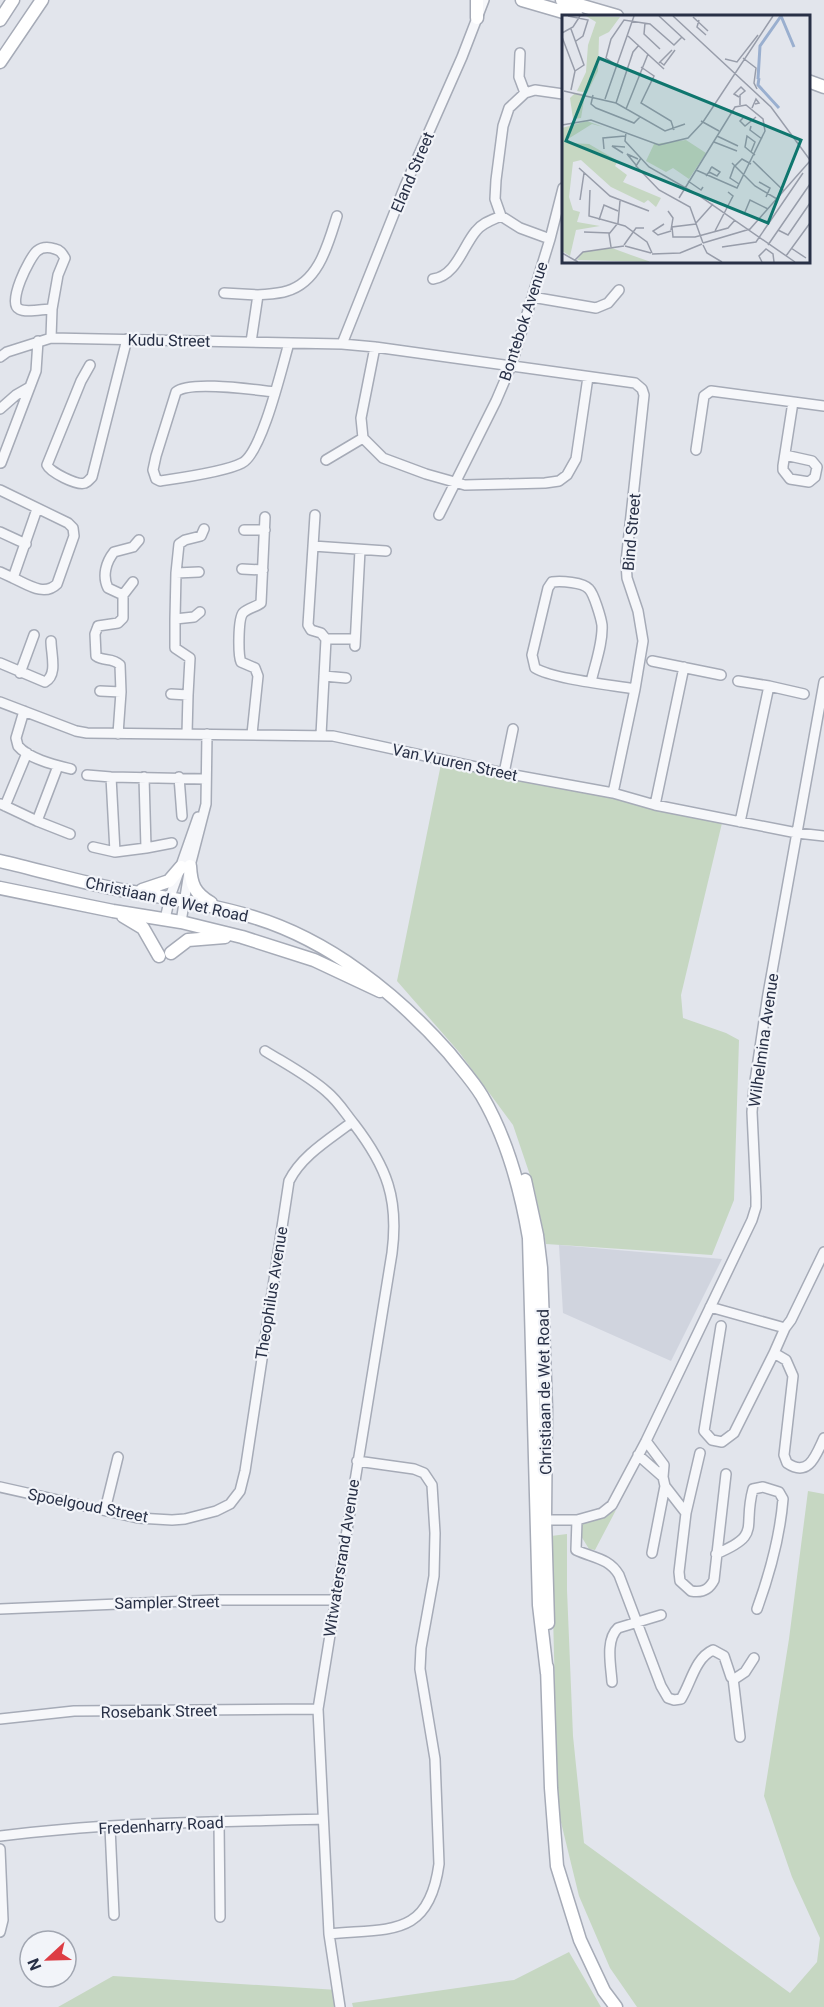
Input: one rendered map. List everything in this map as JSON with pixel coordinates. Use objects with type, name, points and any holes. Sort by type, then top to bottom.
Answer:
[{"type":"main road","points":[[0,20],[13,0]]},
{"type":"main road","points":[[0,62],[42,0]]},
{"type":"main road","points":[[477,0],[477,18]]},
{"type":"main road","points":[[522,0],[583,14],[600,15]]},
{"type":"main road","points":[[562,0],[583,14]]},
{"type":"main road","points":[[809,82],[824,87]]},
{"type":"main road","name":"Christiaan de Wet Road","points":[[0,861],[132,892],[170,897],[255,917],[319,945],[370,978],[429,1031],[482,1095],[495,1120],[517,1182],[529,1238],[541,1520],[539,1605],[547,1673],[551,1788],[558,1866],[580,1940],[604,1991],[615,2007]]},
{"type":"main road","points":[[132,892],[164,884],[186,867],[193,889],[202,898],[219,908]]},
{"type":"main road","name":"Christiaan de Wet Road","points":[[0,888],[181,922],[242,937],[314,960],[386,994]]},
{"type":"main road","points":[[113,911],[143,928],[165,955],[184,942],[195,938],[242,937]]},
{"type":"street","name":"Eland Street","points":[[342,344],[405,186],[484,0]]},
{"type":"street","points":[[520,53],[519,77],[525,93]]},
{"type":"street","points":[[550,239],[520,228],[501,216],[495,199],[496,180],[504,126],[510,108],[525,93],[543,90],[562,94]]},
{"type":"street","name":"Bontebok Avenue","points":[[439,515],[511,366],[562,192]]},
{"type":"street","points":[[224,293],[258,295],[285,292],[297,288],[317,268],[336,216]]},
{"type":"street","points":[[433,279],[440,279],[450,270],[476,231],[501,216]]},
{"type":"street","points":[[51,338],[52,309],[64,258],[57,249],[42,248],[35,252],[25,271],[14,298],[14,304],[17,309],[22,310],[52,309]]},
{"type":"street","points":[[532,297],[596,308],[608,303],[619,290]]},
{"type":"street","points":[[251,342],[258,295]]},
{"type":"street","name":"Kudu Street","points":[[0,357],[7,352],[51,338],[342,344],[629,381]]},
{"type":"street","points":[[90,365],[81,381],[47,465],[54,474],[82,484],[87,483],[92,477],[127,339]]},
{"type":"street","points":[[1,463],[30,387],[39,357],[38,341]]},
{"type":"street","points":[[275,392],[194,386],[180,388],[176,392],[156,456],[153,470],[156,479],[160,481],[230,467],[242,464],[250,458],[275,392],[289,343]]},
{"type":"street","points":[[375,347],[361,418],[363,438],[383,458],[426,474],[478,486],[559,481],[567,475],[576,459],[588,377]]},
{"type":"street","name":"Bind Street","points":[[613,793],[644,640],[643,630],[630,592],[626,562],[644,395],[640,387],[629,381]]},
{"type":"street","points":[[0,409],[16,395],[30,387]]},
{"type":"street","points":[[696,450],[704,396],[711,391],[824,406]]},
{"type":"street","points":[[785,455],[793,402]]},
{"type":"street","points":[[326,460],[363,438]]},
{"type":"street","points":[[0,490],[68,523],[74,536],[57,584],[46,590],[0,572]]},
{"type":"street","points":[[13,578],[37,509]]},
{"type":"street","points":[[315,515],[308,625],[311,630],[321,633],[326,639],[355,643],[360,550]]},
{"type":"street","points":[[252,734],[258,676],[255,668],[242,662],[238,655],[241,617],[247,610],[261,603],[265,517]]},
{"type":"street","points":[[187,734],[190,658],[175,648],[176,573],[179,544],[201,536],[204,529]]},
{"type":"street","points":[[244,530],[265,530]]},
{"type":"street","points":[[0,532],[26,544]]},
{"type":"street","points":[[123,595],[108,588],[105,583],[106,568],[114,552],[133,548],[139,540]]},
{"type":"street","points":[[313,546],[386,551]]},
{"type":"street","points":[[242,569],[263,570]]},
{"type":"street","points":[[176,573],[200,572]]},
{"type":"street","points":[[118,734],[120,665],[112,659],[102,659],[96,656],[95,634],[98,626],[121,621],[124,612],[123,595],[133,582]]},
{"type":"street","points":[[591,682],[602,624],[592,594],[582,585],[552,582],[548,588],[532,655],[532,664],[540,671],[591,682],[635,689]]},
{"type":"street","points":[[175,619],[194,617],[200,612]]},
{"type":"street","points":[[20,673],[34,635]]},
{"type":"street","points":[[321,735],[326,639]]},
{"type":"street","points":[[0,663],[42,682],[50,679],[53,673],[51,641]]},
{"type":"street","points":[[652,661],[721,675]]},
{"type":"street","points":[[655,805],[684,668]]},
{"type":"street","points":[[324,676],[346,678]]},
{"type":"street","points":[[738,681],[804,694]]},
{"type":"street","name":"Wilhelmina Avenue","points":[[541,1520],[577,1520],[602,1513],[612,1505],[646,1441],[752,1220],[756,1207],[752,1112],[754,1088],[824,682]]},
{"type":"street","points":[[740,822],[769,686]]},
{"type":"street","points":[[100,691],[121,692]]},
{"type":"street","points":[[171,694],[188,695]]},
{"type":"street","points":[[0,702],[24,711],[16,738],[18,746],[27,753],[71,769]]},
{"type":"street","name":"Van Vuuren Street","points":[[24,711],[81,732],[321,735],[613,793],[655,805],[797,833],[824,836]]},
{"type":"street","points":[[504,773],[513,729]]},
{"type":"street","points":[[165,919],[170,897],[186,867],[204,816],[207,734]]},
{"type":"street","points":[[27,753],[2,805],[70,834]]},
{"type":"street","points":[[37,821],[58,766]]},
{"type":"street","points":[[87,775],[206,778]]},
{"type":"street","points":[[111,777],[115,852]]},
{"type":"street","points":[[144,777],[146,848]]},
{"type":"street","points":[[179,777],[182,816]]},
{"type":"street","points":[[93,847],[115,852],[172,843]]},
{"type":"street","points":[[181,922],[186,867]]},
{"type":"street","name":"Witwatersrand Avenue","points":[[265,1051],[326,1090],[368,1141],[385,1173],[392,1193],[395,1229],[318,1709],[329,1934],[340,2007]]},
{"type":"street","name":"Theophilus Avenue","points":[[240,1491],[289,1181],[307,1157],[352,1122]]},
{"type":"street","points":[[721,1326],[704,1431],[712,1440],[722,1442],[734,1433],[824,1252]]},
{"type":"street","points":[[710,1307],[785,1328]]},
{"type":"street","points":[[774,1353],[786,1360],[793,1376],[784,1455],[787,1463],[799,1468],[807,1466],[813,1460],[824,1438]]},
{"type":"street","points":[[646,1441],[664,1465],[664,1482],[652,1553]]},
{"type":"street","points":[[700,1453],[686,1513],[679,1572],[680,1581],[691,1591],[704,1591],[711,1586],[726,1474]]},
{"type":"street","points":[[638,1455],[664,1482],[686,1513]]},
{"type":"street","points":[[105,1510],[117,1457]]},
{"type":"street","points":[[329,1934],[395,1926],[415,1919],[429,1900],[437,1878],[439,1864],[435,1759],[420,1669],[421,1648],[434,1576],[435,1533],[432,1485],[424,1473],[414,1469],[357,1461]]},
{"type":"street","name":"Spoelgoud Street","points":[[0,1487],[138,1518],[172,1520],[216,1511],[230,1504],[240,1491]]},
{"type":"street","points":[[716,1554],[738,1544],[747,1534],[753,1489],[763,1487],[779,1492],[783,1499],[776,1545],[772,1566],[757,1609]]},
{"type":"street","points":[[577,1520],[576,1550],[614,1566],[661,1686],[668,1698],[681,1699],[698,1664],[707,1653],[713,1650],[724,1656],[729,1673],[733,1678],[740,1737]]},
{"type":"street","name":"Sampler Street","points":[[0,1609],[213,1600],[335,1600]]},
{"type":"street","points":[[612,1682],[613,1633],[618,1628],[661,1615]]},
{"type":"street","points":[[733,1678],[740,1677],[754,1658]]},
{"type":"street","name":"Rosebank Street","points":[[0,1719],[74,1712],[318,1709]]},
{"type":"street","name":"Fredenharry Road","points":[[0,1836],[49,1830],[323,1819]]},
{"type":"street","points":[[219,1822],[220,1917]]},
{"type":"street","points":[[110,1827],[114,1915]]},
{"type":"street","points":[[0,1849],[3,1920],[0,1932]]},
{"type":"shaded area","points":[[559,1245],[722,1259],[671,1361],[563,1313]]},
{"type":"green space","points":[[441,764],[613,793],[722,823],[681,995],[683,1018],[739,1040],[734,1200],[712,1255],[546,1244],[534,1187],[513,1125],[459,1052],[397,981]]},
{"type":"green space","points":[[808,1491],[824,1494],[824,2007],[637,2007],[610,1968],[579,1896],[558,1810],[551,1536],[567,1534],[573,1736],[584,1843],[790,1993],[817,1962],[820,1938],[792,1877],[764,1796],[789,1639]]},
{"type":"green space","points":[[616,1510],[595,1550],[589,1549],[581,1536],[582,1522],[597,1520]]},
{"type":"green space","points":[[569,1952],[601,2007],[353,2007],[352,2003],[514,1980]]},
{"type":"green space","points":[[113,1976],[338,1990],[341,2007],[58,2007]]}]
